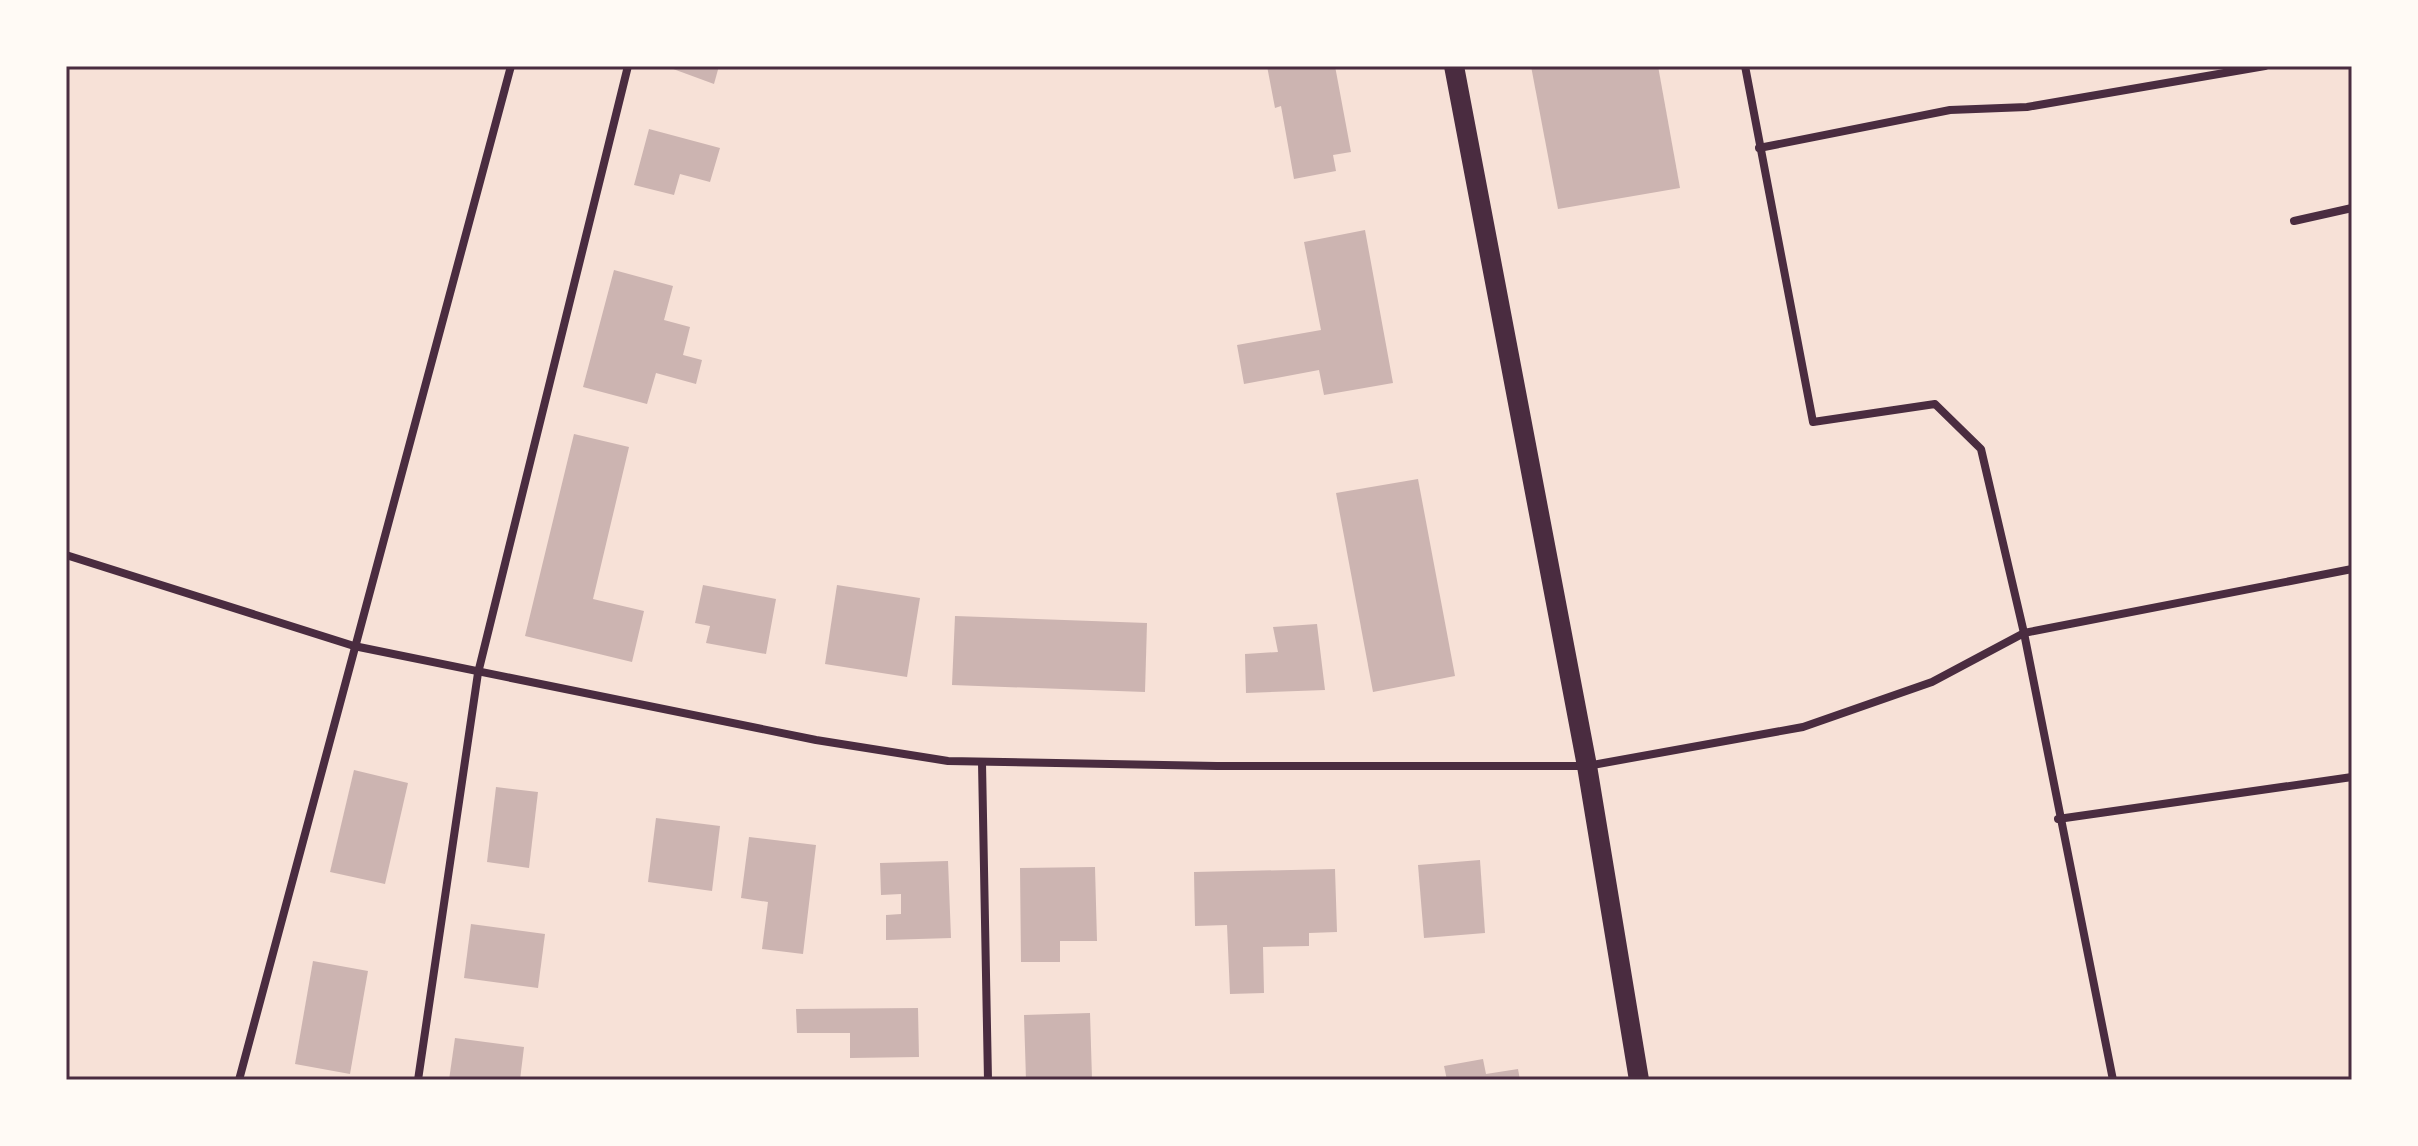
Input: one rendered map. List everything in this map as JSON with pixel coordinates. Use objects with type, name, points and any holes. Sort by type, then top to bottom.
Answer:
[{"type":"main road","points":[[1454,66],[1587,766],[1639,1080]]},
{"type":"street","points":[[239,1080],[511,66]]},
{"type":"street","points":[[418,1080],[478,673],[628,66]]},
{"type":"street","points":[[1745,66],[1813,422],[1935,404],[1981,449],[2024,633],[2058,819],[2113,1080]]},
{"type":"street","points":[[1759,148],[1950,110],[2027,107],[2265,66]]},
{"type":"street","points":[[2294,221],[2352,208]]},
{"type":"street","points":[[66,555],[354,646],[816,740],[982,763],[1587,766],[1803,727],[1932,682],[2024,633],[2352,569]]},
{"type":"street","points":[[982,763],[988,1080]]},
{"type":"street","points":[[2058,819],[2352,777]]},
{"type":"building","points":[[665,66],[719,66],[714,84]]},
{"type":"building","points":[[1267,66],[1335,66],[1351,152],[1333,155],[1336,171],[1294,179],[1281,106],[1275,108]]},
{"type":"building","points":[[1531,66],[1658,66],[1680,188],[1558,209]]},
{"type":"building","points":[[649,129],[720,148],[710,182],[680,174],[674,195],[634,185]]},
{"type":"building","points":[[1365,230],[1393,383],[1324,395],[1319,370],[1244,384],[1237,345],[1321,330],[1304,242]]},
{"type":"building","points":[[614,270],[673,286],[664,320],[690,327],[683,355],[702,360],[696,384],[656,373],[647,404],[583,387]]},
{"type":"building","points":[[574,434],[629,447],[593,599],[644,611],[632,662],[525,636]]},
{"type":"building","points":[[1418,479],[1455,676],[1373,692],[1336,493]]},
{"type":"building","points":[[703,585],[776,599],[766,654],[706,643],[710,626],[695,623]]},
{"type":"building","points":[[837,585],[920,598],[907,677],[825,664]]},
{"type":"building","points":[[955,616],[1147,623],[1145,692],[952,685]]},
{"type":"building","points":[[1317,624],[1325,690],[1246,693],[1245,654],[1278,652],[1273,627]]},
{"type":"building","points":[[354,770],[408,783],[385,884],[330,872]]},
{"type":"building","points":[[496,787],[538,792],[529,868],[487,862]]},
{"type":"building","points":[[656,818],[720,826],[712,891],[648,882]]},
{"type":"building","points":[[749,837],[816,845],[803,954],[762,949],[768,902],[741,898]]},
{"type":"building","points":[[1480,860],[1485,933],[1424,938],[1418,865]]},
{"type":"building","points":[[948,861],[951,938],[886,940],[886,915],[901,914],[901,894],[881,895],[880,863]]},
{"type":"building","points":[[1095,867],[1097,941],[1060,941],[1060,962],[1021,962],[1020,868]]},
{"type":"building","points":[[1335,869],[1337,932],[1309,933],[1309,946],[1263,947],[1264,993],[1230,994],[1227,925],[1195,926],[1194,872]]},
{"type":"building","points":[[471,924],[545,934],[538,988],[464,978]]},
{"type":"building","points":[[313,961],[368,971],[350,1074],[295,1064]]},
{"type":"building","points":[[918,1008],[919,1057],[850,1058],[850,1033],[797,1033],[796,1009]]},
{"type":"building","points":[[1090,1013],[1092,1079],[1026,1080],[1024,1015]]},
{"type":"building","points":[[455,1038],[524,1047],[520,1080],[449,1080]]},
{"type":"building","points":[[1483,1059],[1486,1074],[1518,1069],[1520,1080],[1447,1080],[1444,1066]]}]
